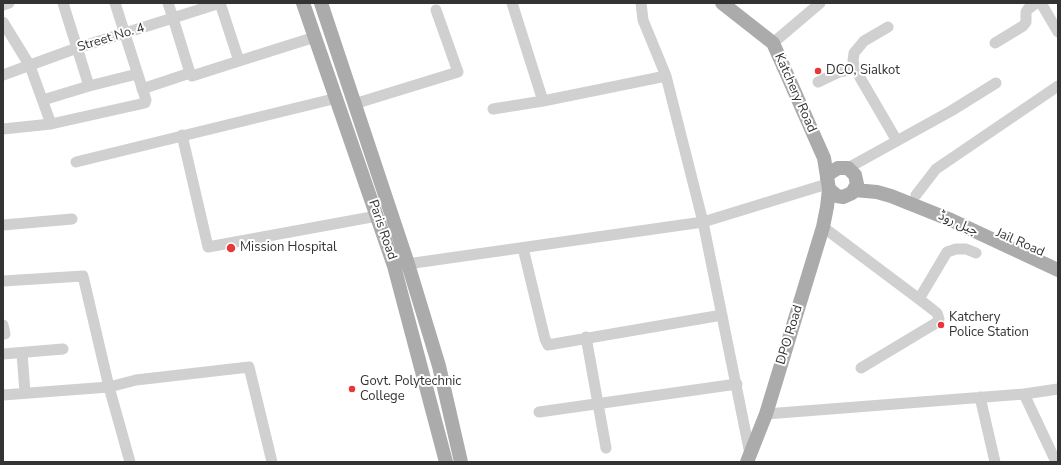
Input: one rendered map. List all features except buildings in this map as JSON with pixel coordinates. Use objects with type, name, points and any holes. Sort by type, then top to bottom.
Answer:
[{"type":"main road","name":"Paris Road","points":[[303,3],[377,216],[401,265],[422,369],[446,462]]},
{"type":"main road","name":"Paris Road","points":[[321,3],[354,104],[401,265],[439,366],[461,462]]},
{"type":"main road","name":"Katchery Road","points":[[722,3],[773,43],[824,158],[831,183]]},
{"type":"main road","points":[[838,168],[853,179],[847,196],[831,183],[838,168]]},
{"type":"main road","name":"Jail Road","points":[[853,179],[916,195],[1057,265]]},
{"type":"main road","name":"جیل روڈ","points":[[853,179],[877,192],[891,196],[951,220],[1057,265]]},
{"type":"main road","name":"DPO Road","points":[[749,459],[766,414],[823,227],[831,183]]},
{"type":"main road","points":[[422,369],[439,366]]},
{"type":"street","points":[[3,5],[9,3]]},
{"type":"street","points":[[63,3],[89,86]]},
{"type":"street","points":[[3,129],[51,124],[142,104],[146,100],[115,3]]},
{"type":"street","points":[[168,3],[192,76],[196,76],[315,37]]},
{"type":"street","points":[[220,3],[239,61]]},
{"type":"street","name":"Street No. 4","points":[[3,76],[77,48],[220,3]]},
{"type":"street","points":[[512,3],[543,101]]},
{"type":"street","points":[[641,3],[643,20],[666,76],[703,222],[737,384],[749,459]]},
{"type":"street","points":[[773,43],[820,3]]},
{"type":"street","points":[[996,43],[1023,26],[1026,22],[1026,12],[1036,3]]},
{"type":"street","points":[[1041,3],[1058,32]]},
{"type":"street","points":[[354,104],[458,72],[436,10]]},
{"type":"street","points":[[3,22],[30,66],[51,124]]},
{"type":"street","points":[[888,27],[864,41],[858,47],[853,61],[855,69],[897,141]]},
{"type":"street","points":[[818,82],[839,72],[855,69]]},
{"type":"street","points":[[142,89],[190,73]]},
{"type":"street","points":[[43,100],[89,86],[137,74]]},
{"type":"street","points":[[493,109],[543,101],[666,76]]},
{"type":"street","points":[[853,179],[897,141],[951,111],[996,83]]},
{"type":"street","points":[[916,195],[936,169],[1057,88]]},
{"type":"street","points":[[76,162],[337,98]]},
{"type":"street","points":[[182,135],[208,247],[377,216]]},
{"type":"street","points":[[401,265],[703,222],[831,183]]},
{"type":"street","points":[[3,225],[72,219]]},
{"type":"street","points":[[823,227],[919,298],[937,313],[940,319],[936,323],[861,368]]},
{"type":"street","points":[[523,248],[546,342],[552,345],[586,337],[722,314]]},
{"type":"street","points":[[919,298],[947,252],[956,249],[966,249],[976,254]]},
{"type":"street","points":[[3,281],[83,276],[109,387],[130,462]]},
{"type":"street","points":[[586,337],[606,448]]},
{"type":"street","points":[[3,354],[63,349]]},
{"type":"street","points":[[22,353],[25,393]]},
{"type":"street","points":[[3,395],[109,387],[136,380],[249,367],[272,462]]},
{"type":"street","points":[[539,412],[737,384]]},
{"type":"street","points":[[766,414],[1024,394],[1058,389]]},
{"type":"street","points":[[1024,394],[1056,462]]},
{"type":"street","points":[[980,397],[995,462]]},
{"type":"place","name":"DCO, Sialkot","points":[[818,71]]},
{"type":"place","name":"Mission Hospital","points":[[231,248]]},
{"type":"place","name":"Katchery Police Station","points":[[941,325]]},
{"type":"place","name":"Govt. Polytechnic College","points":[[352,389]]}]
